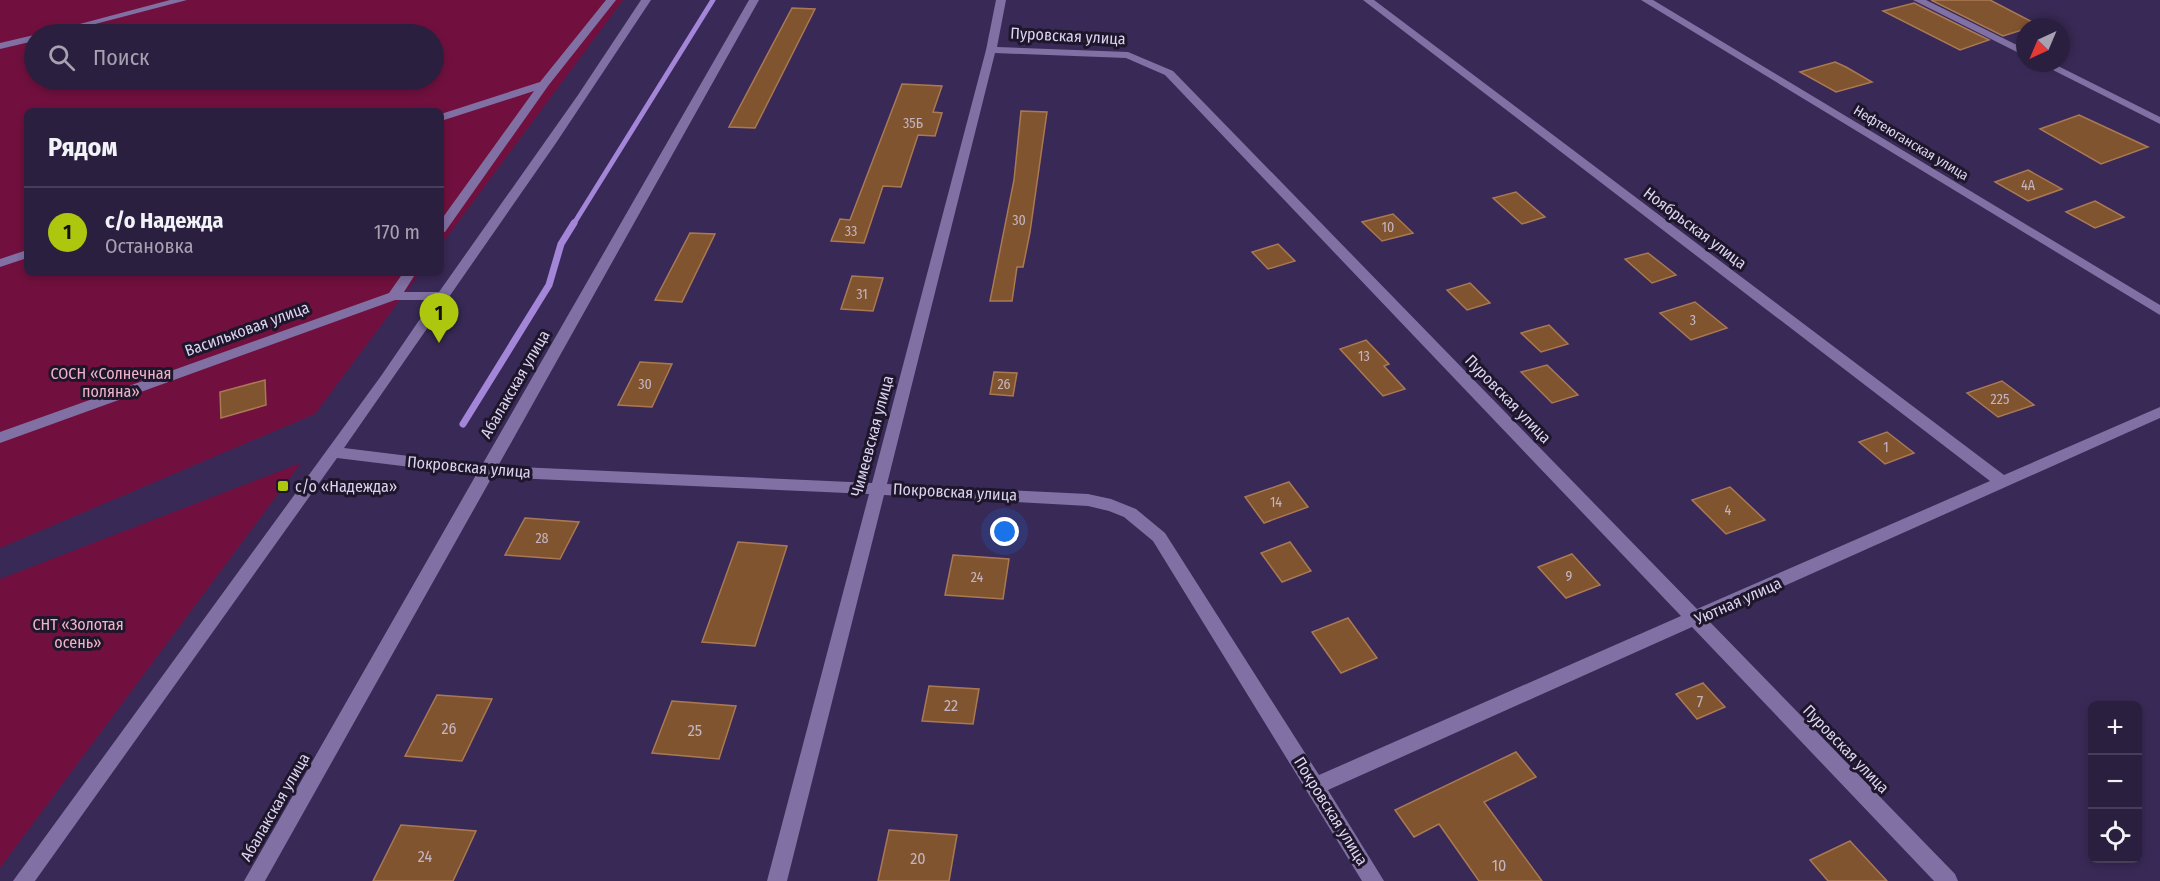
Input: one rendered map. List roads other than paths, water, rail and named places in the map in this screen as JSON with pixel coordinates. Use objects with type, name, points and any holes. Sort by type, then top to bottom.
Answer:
[{"type":"street","points":[[87,24],[182,0]]},
{"type":"street","points":[[444,225],[543,84],[611,0]]},
{"type":"street","points":[[23,881],[334,452],[605,64],[646,0]]},
{"type":"street","name":"Абалакская улица","points":[[254,881],[754,0]]},
{"type":"street","name":"Чимеевская улица","points":[[777,881],[991,50],[1000,0]]},
{"type":"street","name":"Ноябрьская улица","points":[[1368,0],[2002,482]]},
{"type":"street","name":"Нефтеюганская улица","points":[[1646,0],[2160,311]]},
{"type":"street","points":[[1918,0],[2016,49]]},
{"type":"street","points":[[0,46],[24,40]]},
{"type":"street","name":"Пуровская улица","points":[[991,50],[1128,56],[1169,73],[1948,881]]},
{"type":"street","points":[[2062,72],[2160,121]]},
{"type":"street","points":[[444,117],[543,84]]},
{"type":"street","points":[[0,263],[24,255]]},
{"type":"street","points":[[394,296],[408,276]]},
{"type":"street","name":"Васильковая улица","points":[[0,438],[394,296],[442,296]]},
{"type":"street","name":"Уютная улица","points":[[1315,786],[2160,412]]},
{"type":"street","name":"Покровская улица","points":[[334,452],[486,471],[1074,498],[1118,507],[1140,517],[1159,537],[1374,881]]},
{"type":"waterway","points":[[573,225],[713,0]]},
{"type":"waterway","points":[[463,424],[549,285],[561,244],[574,223]]},
{"type":"place","name":"с/о Надежда","points":[[439,343]]},
{"type":"place","name":"с/о «Надежда»","points":[[283,486]]},
{"type":"park label","name":"СОСН «Солнечная поляна»","points":[[111,382]]},
{"type":"park label","name":"СНТ «Золотая осень»","points":[[78,633]]}]
